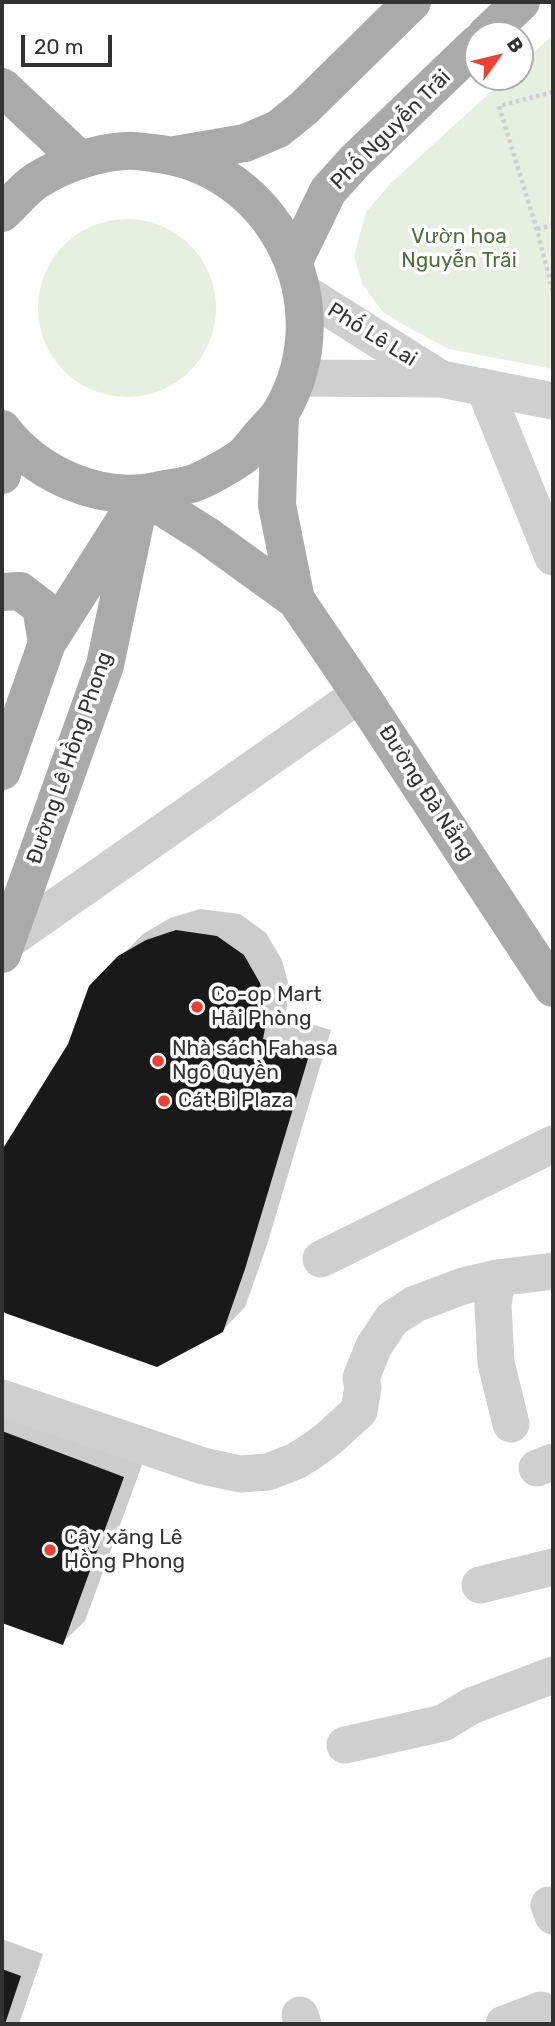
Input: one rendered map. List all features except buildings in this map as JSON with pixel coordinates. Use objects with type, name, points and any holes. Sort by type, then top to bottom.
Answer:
[{"type":"main road","points":[[173,155],[245,143],[278,129],[304,108],[412,2]]},
{"type":"main road","points":[[501,21],[521,2]]},
{"type":"main road","name":"Phố Nguyễn Trãi","points":[[298,276],[328,191],[355,161],[464,56]]},
{"type":"main road","points":[[2,87],[79,159]]},
{"type":"main road","points":[[2,213],[36,181],[79,159],[126,150],[173,155],[212,170],[247,193],[274,224],[298,276],[305,335],[297,378],[280,413],[244,455],[196,483],[141,494],[104,492],[69,481],[4,448]]},
{"type":"main road","name":"Đường Đà Nẵng","points":[[280,413],[277,505],[296,600]]},
{"type":"main road","points":[[2,771],[47,643],[141,494]]},
{"type":"main road","name":"Đường Đà Nẵng","points":[[141,494],[206,535],[296,600],[548,970]]},
{"type":"main road","name":"Đường Lê Hồng Phong","points":[[4,948],[105,665],[141,494]]},
{"type":"main road","points":[[2,592],[20,591],[41,607],[47,643]]},
{"type":"street","name":"Phố Lê Lai","points":[[298,276],[441,379]]},
{"type":"street","name":"Phố Lê Lai","points":[[297,378],[441,379],[553,401]]},
{"type":"street","points":[[484,387],[553,558]]},
{"type":"street","points":[[4,948],[360,694]]},
{"type":"street","points":[[321,1259],[553,1144]]},
{"type":"street","points":[[2,1398],[203,1466],[240,1474],[268,1472],[296,1461],[312,1451],[359,1411],[363,1387],[361,1378],[374,1346],[392,1319],[415,1304],[463,1286],[497,1278],[553,1271]]},
{"type":"street","points":[[497,1278],[494,1305],[496,1363],[511,1424]]},
{"type":"street","points":[[480,1585],[553,1567]]},
{"type":"street","points":[[345,1745],[443,1723],[471,1706],[553,1675]]},
{"type":"street","points":[[504,2024],[541,2010],[547,2024]]},
{"type":"path","points":[[553,92],[499,106],[553,292]]},
{"type":"path","points":[[537,230],[553,225]]},
{"type":"green space","name":"Vườn hoa Nguyễn Trãi","points":[[553,35],[553,369],[449,349],[413,330],[383,312],[362,284],[354,256],[366,212],[391,183],[492,91],[534,91],[534,52]]},
{"type":"green space","points":[[127,219],[161,225],[190,245],[210,274],[216,308],[210,342],[190,371],[161,391],[127,397],[93,391],[64,371],[44,342],[38,308],[44,274],[64,245],[93,225]]},
{"type":"place","name":"Co-op Mart Hải Phòng","points":[[197,1007]]},
{"type":"place","name":"Nhà sách Fahasa Ngô Quyền","points":[[158,1061]]},
{"type":"place","name":"Cát Bi Plaza","points":[[164,1101]]},
{"type":"place","name":"Cây xăng Lê Hồng Phong","points":[[50,1550]]}]
